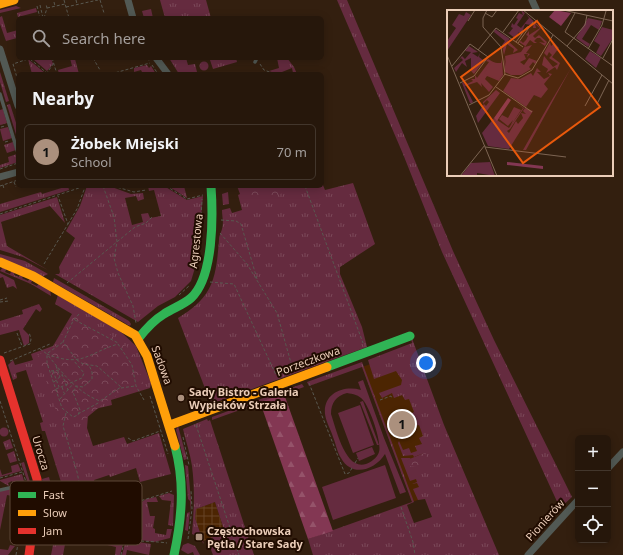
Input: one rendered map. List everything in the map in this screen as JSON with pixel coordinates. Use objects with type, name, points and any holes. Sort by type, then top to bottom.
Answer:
[{"type":"street","points":[[0,4],[14,0]]},
{"type":"street","points":[[128,0],[132,16]]},
{"type":"street","points":[[532,0],[537,10]]},
{"type":"street","points":[[0,50],[16,100]]},
{"type":"street","points":[[153,60],[166,72]]},
{"type":"street","points":[[0,178],[16,173]]},
{"type":"street","name":"Agrestowa","points":[[138,339],[146,329],[162,315],[192,297],[201,284],[207,263],[208,191]]},
{"type":"street","name":"Sadowa","points":[[0,262],[23,270],[126,329],[138,339],[154,379],[177,447],[183,493],[182,521],[174,555]]},
{"type":"street","name":"Porzeczkowa","points":[[170,425],[280,384],[304,379],[410,336]]},
{"type":"street","name":"Urocza","points":[[3,362],[37,481]]},
{"type":"street","points":[[611,465],[623,452]]},
{"type":"street","name":"Pionierów","points":[[528,555],[575,503]]},
{"type":"street","name":"Urocza","points":[[29,555],[30,545]]},
{"type":"lane","points":[[0,94],[16,146]]},
{"type":"lane","points":[[0,490],[10,488]]},
{"type":"path","points":[[64,0],[68,16]]},
{"type":"path","points":[[76,0],[77,4]]},
{"type":"path","points":[[66,7],[98,0]]},
{"type":"path","points":[[100,0],[104,13]]},
{"type":"path","points":[[54,2],[55,6]]},
{"type":"path","points":[[45,16],[47,8],[46,4]]},
{"type":"path","points":[[47,8],[65,4]]},
{"type":"path","points":[[40,5],[43,16]]},
{"type":"path","points":[[37,6],[40,16]]},
{"type":"path","points":[[16,74],[13,64],[25,60]]},
{"type":"path","points":[[33,60],[45,72]]},
{"type":"path","points":[[53,60],[56,72]]},
{"type":"path","points":[[94,60],[100,70]]},
{"type":"path","points":[[116,72],[153,60],[157,72]]},
{"type":"path","points":[[257,61],[262,68],[271,72]]},
{"type":"path","points":[[48,72],[54,63]]},
{"type":"path","points":[[0,169],[16,164]]},
{"type":"path","points":[[0,186],[14,181],[16,187]]},
{"type":"path","points":[[3,185],[4,189]]},
{"type":"path","points":[[0,214],[79,188]]},
{"type":"path","points":[[44,264],[77,210],[84,188]]},
{"type":"path","points":[[104,188],[114,216],[117,242],[114,258],[118,274],[133,306],[136,323]]},
{"type":"path","points":[[120,188],[134,192],[146,190]]},
{"type":"path","points":[[169,188],[187,199],[208,191],[199,255]]},
{"type":"path","points":[[306,188],[366,353]]},
{"type":"path","points":[[58,195],[68,224]]},
{"type":"path","points":[[67,283],[134,227],[146,223],[153,216]]},
{"type":"path","points":[[221,220],[236,221],[241,224],[257,281]]},
{"type":"path","points":[[220,233],[247,264],[277,313],[291,363],[304,379],[345,474],[349,473],[352,468]]},
{"type":"path","points":[[210,282],[234,284],[280,384]]},
{"type":"path","points":[[174,299],[191,284]]},
{"type":"path","points":[[0,301],[8,299],[7,295]]},
{"type":"path","points":[[47,354],[64,342],[79,314]]},
{"type":"path","points":[[75,319],[118,344],[132,365],[136,386],[144,400]]},
{"type":"path","points":[[0,354],[30,344],[31,339],[29,332]]},
{"type":"path","points":[[17,333],[22,347]]},
{"type":"path","points":[[64,342],[77,360],[89,365],[97,366],[121,387],[120,388]]},
{"type":"path","points":[[3,362],[50,344]]},
{"type":"path","points":[[47,354],[56,358],[77,360],[86,358],[118,344]]},
{"type":"path","points":[[40,348],[73,384],[100,401]]},
{"type":"path","points":[[47,354],[50,372],[62,408],[73,417],[120,388],[136,386]]},
{"type":"path","points":[[56,389],[82,378],[84,373],[73,360]]},
{"type":"path","points":[[55,364],[60,377]]},
{"type":"path","points":[[76,386],[83,387],[92,379],[92,372],[89,365]]},
{"type":"path","points":[[50,372],[60,370]]},
{"type":"path","points":[[53,371],[59,387]]},
{"type":"path","points":[[54,383],[63,374]]},
{"type":"path","points":[[63,374],[68,390]]},
{"type":"path","points":[[60,400],[73,384]]},
{"type":"path","points":[[62,386],[65,394]]},
{"type":"path","points":[[76,386],[73,392],[80,410],[78,415]]},
{"type":"path","points":[[150,396],[169,459]]},
{"type":"path","points":[[380,400],[391,396],[392,399]]},
{"type":"path","points":[[0,401],[25,481]]},
{"type":"path","points":[[66,412],[62,426],[79,481]]},
{"type":"path","points":[[195,422],[239,555]]},
{"type":"path","points":[[391,428],[395,427]]},
{"type":"path","points":[[128,438],[133,441],[161,431]]},
{"type":"path","points":[[355,463],[358,458]]},
{"type":"path","points":[[0,478],[23,472]]},
{"type":"path","points":[[142,501],[176,490]]},
{"type":"path","points":[[401,507],[413,542],[415,555]]},
{"type":"path","points":[[142,540],[170,544]]},
{"type":"path","points":[[16,555],[18,545]]},
{"type":"path","points":[[121,555],[123,545]]},
{"type":"shaded area","points":[[396,355],[448,490],[412,502],[362,367]]},
{"type":"shaded area","points":[[215,502],[225,533],[203,541],[195,518],[196,509]]},
{"type":"green space","points":[[160,0],[206,0],[210,16],[164,16]]},
{"type":"green space","points":[[337,0],[347,0],[453,251],[494,340],[572,497],[560,508],[442,252],[403,154]]},
{"type":"green space","points":[[16,6],[21,8],[0,13],[0,10]]},
{"type":"green space","points":[[36,8],[37,12],[22,16],[18,16],[17,13]]},
{"type":"green space","points":[[151,9],[153,16],[143,16],[142,11]]},
{"type":"green space","points":[[2,16],[7,33],[16,31],[16,38],[6,41],[0,24],[0,17]]},
{"type":"green space","points":[[28,60],[44,72],[31,72]]},
{"type":"green space","points":[[34,60],[52,60],[53,64],[47,71]]},
{"type":"green space","points":[[70,60],[75,60],[78,72],[58,72],[58,70],[72,66]]},
{"type":"green space","points":[[170,60],[187,60],[188,65],[195,64],[197,72],[178,72]]},
{"type":"green space","points":[[210,60],[236,60],[237,62],[213,69]]},
{"type":"green space","points":[[277,60],[289,60],[296,72],[293,72],[292,68],[282,72],[269,71],[279,68]]},
{"type":"green space","points":[[204,61],[209,66],[204,71],[199,66]]},
{"type":"green space","points":[[147,65],[149,68],[151,66],[155,72],[142,72],[141,70],[134,72],[134,68]]},
{"type":"green space","points":[[0,72],[9,101],[6,102],[0,82]]},
{"type":"green space","points":[[10,104],[16,123],[16,134],[7,105]]},
{"type":"green space","points":[[3,109],[7,123],[0,125],[0,110]]},
{"type":"green space","points":[[8,127],[12,138],[3,141],[0,129]]},
{"type":"green space","points":[[13,142],[16,150],[7,153],[4,145]]},
{"type":"green space","points":[[16,154],[16,163],[0,168],[0,165],[9,162],[8,157]]},
{"type":"green space","points":[[353,183],[375,244],[340,267],[340,274],[362,327],[367,347],[211,404],[178,318],[199,302],[206,294],[210,286],[216,266],[219,237],[223,227],[222,210],[230,208],[232,213],[242,210],[238,195],[240,194],[238,188],[324,188],[325,190]]},
{"type":"green space","points":[[62,188],[68,188],[69,190],[0,212],[0,204],[41,192],[42,194]]},
{"type":"green space","points":[[86,188],[114,188],[131,194],[143,193],[144,199],[138,201],[136,196],[125,198],[132,225],[143,222],[141,214],[148,213],[150,218],[161,216],[154,190],[149,191],[148,188],[167,188],[187,200],[203,196],[197,261],[191,281],[175,297],[158,306],[138,322],[55,274],[59,274],[59,267],[75,238],[66,231],[80,206]]},
{"type":"green space","points":[[171,188],[184,188],[187,198]]},
{"type":"green space","points":[[244,188],[296,188],[249,206]]},
{"type":"green space","points":[[228,192],[229,204],[223,205],[222,194]]},
{"type":"green space","points":[[57,197],[65,223],[50,206],[1,222],[7,246],[48,270],[23,257],[0,250],[0,215]]},
{"type":"green space","points":[[0,254],[25,261],[48,274],[42,277],[0,258]]},
{"type":"green space","points":[[3,267],[7,268],[5,272],[10,274],[12,270],[15,271],[14,275],[19,277],[21,273],[24,275],[22,278],[28,281],[30,278],[33,279],[31,283],[37,286],[39,283],[50,290],[51,296],[31,284],[0,271]]},
{"type":"green space","points":[[0,273],[14,280],[17,289],[13,286],[7,288],[3,277],[0,278]]},
{"type":"green space","points":[[54,278],[129,321],[131,324],[130,326],[53,282]]},
{"type":"green space","points":[[58,295],[121,332],[136,346],[151,383],[150,388],[111,400],[112,405],[95,409],[88,416],[87,428],[93,446],[124,437],[127,444],[159,433],[171,474],[142,481],[140,481],[136,468],[110,477],[109,475],[94,481],[61,481],[45,431],[42,431],[40,423],[43,422],[26,370],[16,373],[17,378],[13,380],[8,365],[13,360],[15,365],[33,360],[31,354],[53,346],[72,314],[55,304]]},
{"type":"green space","points":[[39,304],[42,309],[40,312],[36,309],[23,329],[29,335],[29,343],[24,346],[19,330],[0,335],[0,321],[23,314],[22,310]]},
{"type":"green space","points":[[73,316],[80,316],[122,342],[133,353],[143,384],[108,400],[85,419],[61,427],[38,355],[56,346]]},
{"type":"green space","points":[[410,333],[444,425],[499,555],[313,555],[308,539],[412,502],[362,367],[309,386],[307,382],[362,362],[414,502],[407,505],[414,523],[432,517],[425,499],[418,500],[413,489],[419,487],[417,483],[412,484],[417,482],[416,479],[410,481],[401,458],[411,458],[407,461],[424,453],[414,457],[413,455],[403,456],[398,443],[399,441],[403,450],[409,448],[411,453],[417,451],[415,446],[422,444],[419,438],[423,436],[419,425],[415,426],[410,414],[414,412],[409,399],[405,400],[402,395],[394,398],[392,393],[382,398],[379,393],[401,385],[402,380],[396,371],[374,379],[368,360],[412,343]]},
{"type":"green space","points":[[363,380],[406,492],[400,494],[385,454],[381,460],[370,468],[357,470],[346,464],[338,453],[326,420],[325,407],[327,401],[336,392],[348,389],[361,390],[358,382]],"holes":[[[347,393],[354,394],[363,400],[375,425],[379,441],[379,452],[374,460],[366,464],[359,464],[352,461],[347,455],[342,447],[331,414],[332,406],[335,400]]]},
{"type":"green space","points":[[302,384],[304,387],[212,420],[212,417]]},
{"type":"green space","points":[[284,394],[333,531],[308,539],[260,402]]},
{"type":"green space","points":[[363,401],[379,445],[377,445],[360,402]]},
{"type":"green space","points":[[360,405],[374,445],[353,453],[338,413]]},
{"type":"green space","points":[[207,419],[208,421],[210,420],[254,555],[213,555],[207,539],[225,533],[215,502],[196,509],[195,518],[204,544],[200,537],[192,534],[194,500],[193,475],[183,429]]},
{"type":"green space","points":[[178,426],[187,459],[184,460],[176,430]]},
{"type":"green space","points":[[4,427],[9,432],[4,437],[-1,432]]},
{"type":"green space","points":[[10,439],[13,448],[6,450],[3,442]]},
{"type":"green space","points":[[372,447],[375,454],[359,461],[356,453]]},
{"type":"green space","points":[[14,451],[17,461],[10,463],[7,454]]},
{"type":"green space","points":[[425,453],[430,464],[422,468],[410,466],[407,460]]},
{"type":"green space","points":[[24,462],[30,481],[27,481],[21,463]]},
{"type":"green space","points":[[18,464],[21,471],[0,477],[0,469],[2,475],[12,472],[11,466]]},
{"type":"green space","points":[[185,465],[188,466],[191,501],[190,511],[190,501],[188,499]]},
{"type":"green space","points":[[385,465],[396,498],[333,520],[322,487]]},
{"type":"green space","points":[[22,474],[24,481],[10,481],[8,483],[9,486],[0,480]]},
{"type":"green space","points":[[49,477],[50,481],[42,481],[42,479]]},
{"type":"green space","points":[[10,489],[10,496],[7,495],[0,530],[0,491]]},
{"type":"green space","points":[[169,493],[174,495],[173,526],[168,525],[171,501],[162,500],[159,496]]},
{"type":"green space","points":[[156,497],[158,502],[147,502],[150,516],[155,516],[153,528],[155,529],[155,533],[166,535],[167,529],[172,529],[170,538],[154,542],[142,540],[142,502],[146,499]]},
{"type":"green space","points":[[190,512],[188,531],[185,530],[187,513]]},
{"type":"green space","points":[[142,543],[151,544],[149,555],[127,550],[126,555],[122,555],[125,545],[142,545]]},
{"type":"green space","points":[[188,543],[195,546],[200,555],[194,555],[193,552],[188,554],[181,550],[183,545]]},
{"type":"green space","points":[[10,545],[15,546],[8,555],[0,555],[0,549],[8,550]]},
{"type":"green space","points":[[53,545],[65,545],[63,555],[51,555]]},
{"type":"green space","points":[[108,545],[123,545],[120,555],[115,555],[116,547]]},
{"type":"traffic: fast","points":[[138,339],[157,319],[191,298],[199,288],[208,261],[212,229],[211,188]]},
{"type":"traffic: fast","points":[[327,367],[410,336]]},
{"type":"traffic: fast","points":[[174,555],[179,528],[181,500],[180,473],[175,446]]},
{"type":"traffic: slow","points":[[0,4],[14,0]]},
{"type":"traffic: slow","points":[[0,262],[33,276],[135,335],[147,356],[175,446]]},
{"type":"traffic: slow","points":[[170,425],[327,367]]},
{"type":"traffic: jam","points":[[0,360],[37,481]]},
{"type":"traffic: jam","points":[[29,555],[30,545]]},
{"type":"place","name":"Sady Bistro - Galeria Wypieków Strzała","points":[[181,398]]},
{"type":"place","name":"Żłobek Miejski","points":[[402,424]]},
{"type":"place","name":"Częstochowska Pętla / Stare Sady","points":[[199,537]]}]
